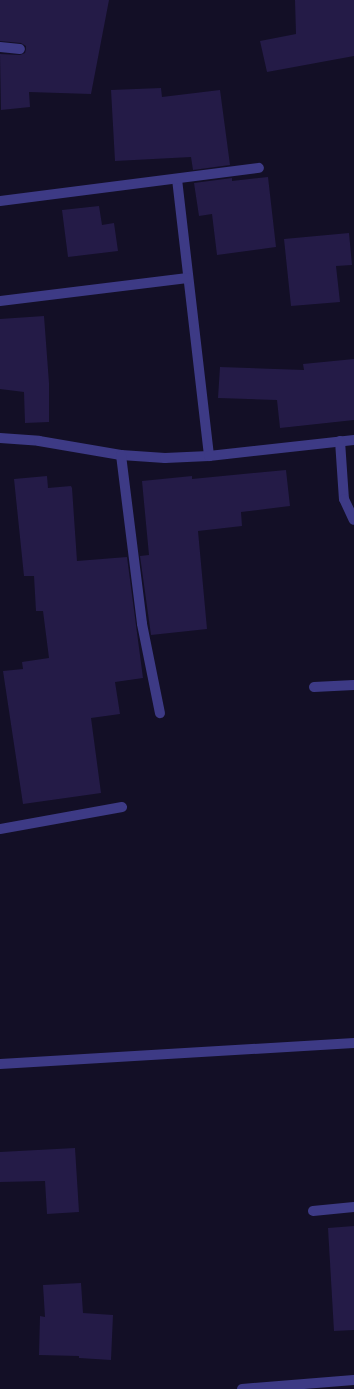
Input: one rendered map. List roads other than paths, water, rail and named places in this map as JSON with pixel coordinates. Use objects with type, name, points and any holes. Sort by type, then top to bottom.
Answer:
[{"type":"street","points":[[0,47],[20,49]]},
{"type":"street","points":[[0,201],[259,168]]},
{"type":"street","points":[[177,179],[209,456]]},
{"type":"street","points":[[0,302],[188,278]]},
{"type":"street","points":[[0,438],[39,441],[121,455],[165,458],[209,456],[354,440]]},
{"type":"street","points":[[340,441],[344,499],[354,520]]},
{"type":"street","points":[[121,455],[142,624],[160,713]]},
{"type":"street","points":[[314,687],[354,685]]},
{"type":"street","points":[[0,829],[122,807]]},
{"type":"street","points":[[0,1064],[354,1043]]},
{"type":"street","points":[[312,1211],[354,1207]]},
{"type":"street","points":[[242,1389],[354,1380]]}]
